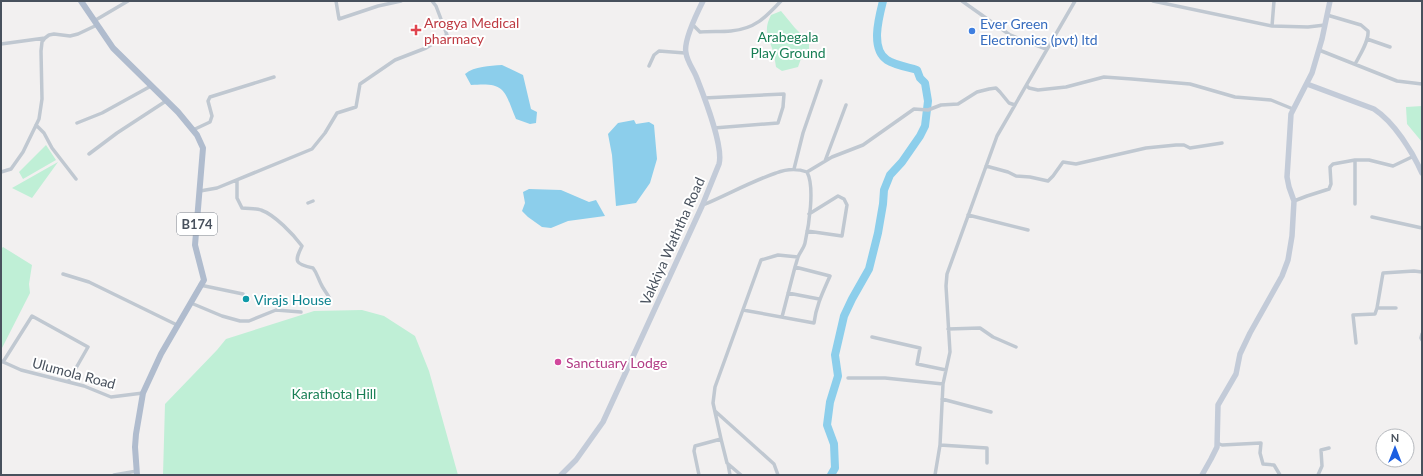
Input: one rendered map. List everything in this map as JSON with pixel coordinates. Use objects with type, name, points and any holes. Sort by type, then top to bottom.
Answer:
[{"type":"main road","name":"B174","points":[[81,1],[113,48],[178,112],[197,135],[203,148],[195,245],[204,280],[161,354],[143,393],[135,447],[137,473]]},
{"type":"street","points":[[1,44],[45,38],[54,34],[70,36],[78,34],[128,1]]},
{"type":"street","points":[[336,1],[339,19],[378,6],[401,1]]},
{"type":"street","points":[[199,191],[217,188],[312,149],[325,133],[337,113],[356,107],[360,84],[395,60],[426,48],[447,35],[436,6],[432,1]]},
{"type":"street","points":[[649,66],[654,55],[659,51],[685,53],[692,24],[703,1]]},
{"type":"street","points":[[692,24],[700,32],[712,30],[732,31],[744,28],[759,23],[781,1]]},
{"type":"street","points":[[962,1],[1010,35],[1046,49]]},
{"type":"street","points":[[935,475],[940,445],[943,384],[951,344],[948,329],[946,274],[997,136],[1027,86],[1046,49],[1062,25],[1074,1]]},
{"type":"street","points":[[1153,1],[1272,26],[1308,27],[1325,25]]},
{"type":"street","points":[[1272,26],[1274,1]]},
{"type":"street","points":[[1202,475],[1211,459],[1217,443],[1218,405],[1236,374],[1240,354],[1282,276],[1288,260],[1292,236],[1294,201],[1288,187],[1287,177],[1290,122],[1293,109],[1307,84],[1319,50],[1330,1]]},
{"type":"street","points":[[1327,14],[1361,25],[1368,31],[1369,34],[1355,64]]},
{"type":"street","points":[[1,172],[11,169],[23,152],[39,119],[42,99],[41,51],[42,42],[45,38]]},
{"type":"street","points":[[1367,39],[1390,47]]},
{"type":"street","points":[[1319,50],[1397,80],[1422,84]]},
{"type":"street","name":"Vakkiya Waththa Road","points":[[561,475],[576,460],[603,422],[702,206],[721,158],[720,149],[704,98],[685,53]]},
{"type":"street","points":[[193,130],[210,122],[212,116],[208,101],[210,97],[274,77]]},
{"type":"street","points":[[1027,86],[1038,90],[1066,87],[1104,77],[1190,84],[1235,96],[1271,100],[1293,109]]},
{"type":"street","points":[[794,170],[803,133],[821,81]]},
{"type":"street","points":[[1307,84],[1380,112],[1404,140],[1422,173]]},
{"type":"street","points":[[77,123],[102,113],[151,86]]},
{"type":"street","points":[[807,172],[825,161],[863,144],[914,109],[926,110],[941,105],[958,104],[977,92],[996,88],[1009,104],[1015,105]]},
{"type":"street","points":[[704,98],[784,94],[783,107],[778,123],[714,128]]},
{"type":"street","points":[[89,154],[117,133],[166,101]]},
{"type":"street","points":[[825,161],[846,105]]},
{"type":"street","points":[[36,125],[44,133],[52,148],[76,179]]},
{"type":"street","points":[[986,166],[1008,172],[1016,176],[1048,181],[1063,162],[1076,164],[1146,148],[1176,145],[1184,145],[1190,148],[1222,143]]},
{"type":"street","points":[[1294,201],[1329,189],[1331,184],[1330,167],[1333,164],[1354,160],[1369,160],[1393,166],[1414,156]]},
{"type":"street","points":[[1354,160],[1355,204]]},
{"type":"street","points":[[702,206],[777,172],[794,170],[807,172],[810,178],[811,201],[805,244],[798,257],[782,317]]},
{"type":"street","points":[[237,180],[237,198],[242,208],[260,210],[271,214],[297,239],[302,246],[296,257],[297,262],[300,265],[313,268],[330,299]]},
{"type":"street","points":[[807,231],[842,236],[847,205],[844,199],[838,196],[809,214]]},
{"type":"street","points":[[308,203],[313,201]]},
{"type":"street","points":[[968,215],[1028,230]]},
{"type":"street","points":[[1372,216],[1422,228]]},
{"type":"street","points":[[730,475],[713,402],[714,387],[761,260],[778,254],[798,257]]},
{"type":"street","points":[[743,310],[814,324],[819,299],[830,276],[795,267]]},
{"type":"street","points":[[1356,343],[1353,314],[1375,314],[1378,308],[1383,273],[1414,271],[1422,272]]},
{"type":"street","points":[[63,274],[89,282],[177,325]]},
{"type":"street","points":[[200,286],[243,294]]},
{"type":"street","points":[[788,293],[819,299]]},
{"type":"street","points":[[190,303],[222,316],[240,321],[248,321],[276,310],[301,312]]},
{"type":"street","points":[[1378,308],[1396,308]]},
{"type":"street","points":[[2,361],[32,316],[88,347],[68,382]]},
{"type":"street","points":[[948,329],[980,328],[993,337],[1016,347]]},
{"type":"street","points":[[1422,334],[1422,340]]},
{"type":"street","points":[[872,337],[920,348],[917,364],[946,370]]},
{"type":"street","name":"Ulumola Road","points":[[2,361],[21,370],[84,386],[111,396],[143,393]]},
{"type":"street","points":[[848,378],[885,378],[943,384]]},
{"type":"street","points":[[942,399],[990,412]]},
{"type":"street","points":[[715,411],[774,464],[778,475]]},
{"type":"street","points":[[699,475],[694,451],[695,446],[721,439]]},
{"type":"street","points":[[1217,443],[1222,445],[1260,443],[1260,453],[1263,464],[1274,465],[1280,475]]},
{"type":"street","points":[[940,445],[987,448],[987,462]]},
{"type":"street","points":[[1318,475],[1322,466],[1321,450],[1329,448]]},
{"type":"street","points":[[727,463],[741,475]]},
{"type":"street","points":[[114,475],[137,473]]},
{"type":"green space","name":"Arabegala Play Ground","points":[[781,11],[809,42],[809,50],[802,56],[798,67],[782,71],[776,67],[767,28],[771,15]]},
{"type":"green space","points":[[1422,106],[1422,142],[1407,124],[1406,107]]},
{"type":"green space","points":[[46,145],[56,160],[23,179],[19,172]]},
{"type":"green space","points":[[58,162],[32,198],[12,188]]},
{"type":"green space","points":[[3,247],[32,265],[29,284],[30,293],[1,350],[1,249]]},
{"type":"green space","name":"Karathota Hill","points":[[362,310],[384,316],[415,336],[429,371],[458,475],[163,475],[165,404],[226,339],[314,311]]},
{"type":"water","points":[[502,65],[523,75],[531,109],[537,112],[536,123],[530,124],[516,119],[509,101],[502,90],[491,85],[471,85],[465,74],[478,68]]},
{"type":"water","points":[[634,120],[636,124],[649,122],[654,125],[657,159],[650,183],[636,203],[616,206],[612,155],[608,134],[618,123]]},
{"type":"water","points":[[529,189],[561,190],[589,202],[596,200],[605,216],[568,221],[551,228],[542,227],[522,211],[525,203],[523,192]]},
{"type":"waterway","points":[[831,475],[835,468],[834,444],[827,425],[830,402],[838,376],[835,355],[844,316],[869,269],[878,233],[884,190],[890,175],[902,162],[925,126],[928,101],[925,83],[920,78],[917,70],[897,65],[890,62],[882,55],[877,41],[877,32],[883,1]]},
{"type":"place","name":"Arogya Medical pharmacy","points":[[416,30]]},
{"type":"place","name":"Ever Green Electronics (pvt) ltd","points":[[972,31]]},
{"type":"place","name":"Virajs House","points":[[246,299]]},
{"type":"place","name":"Sanctuary Lodge","points":[[558,362]]}]
